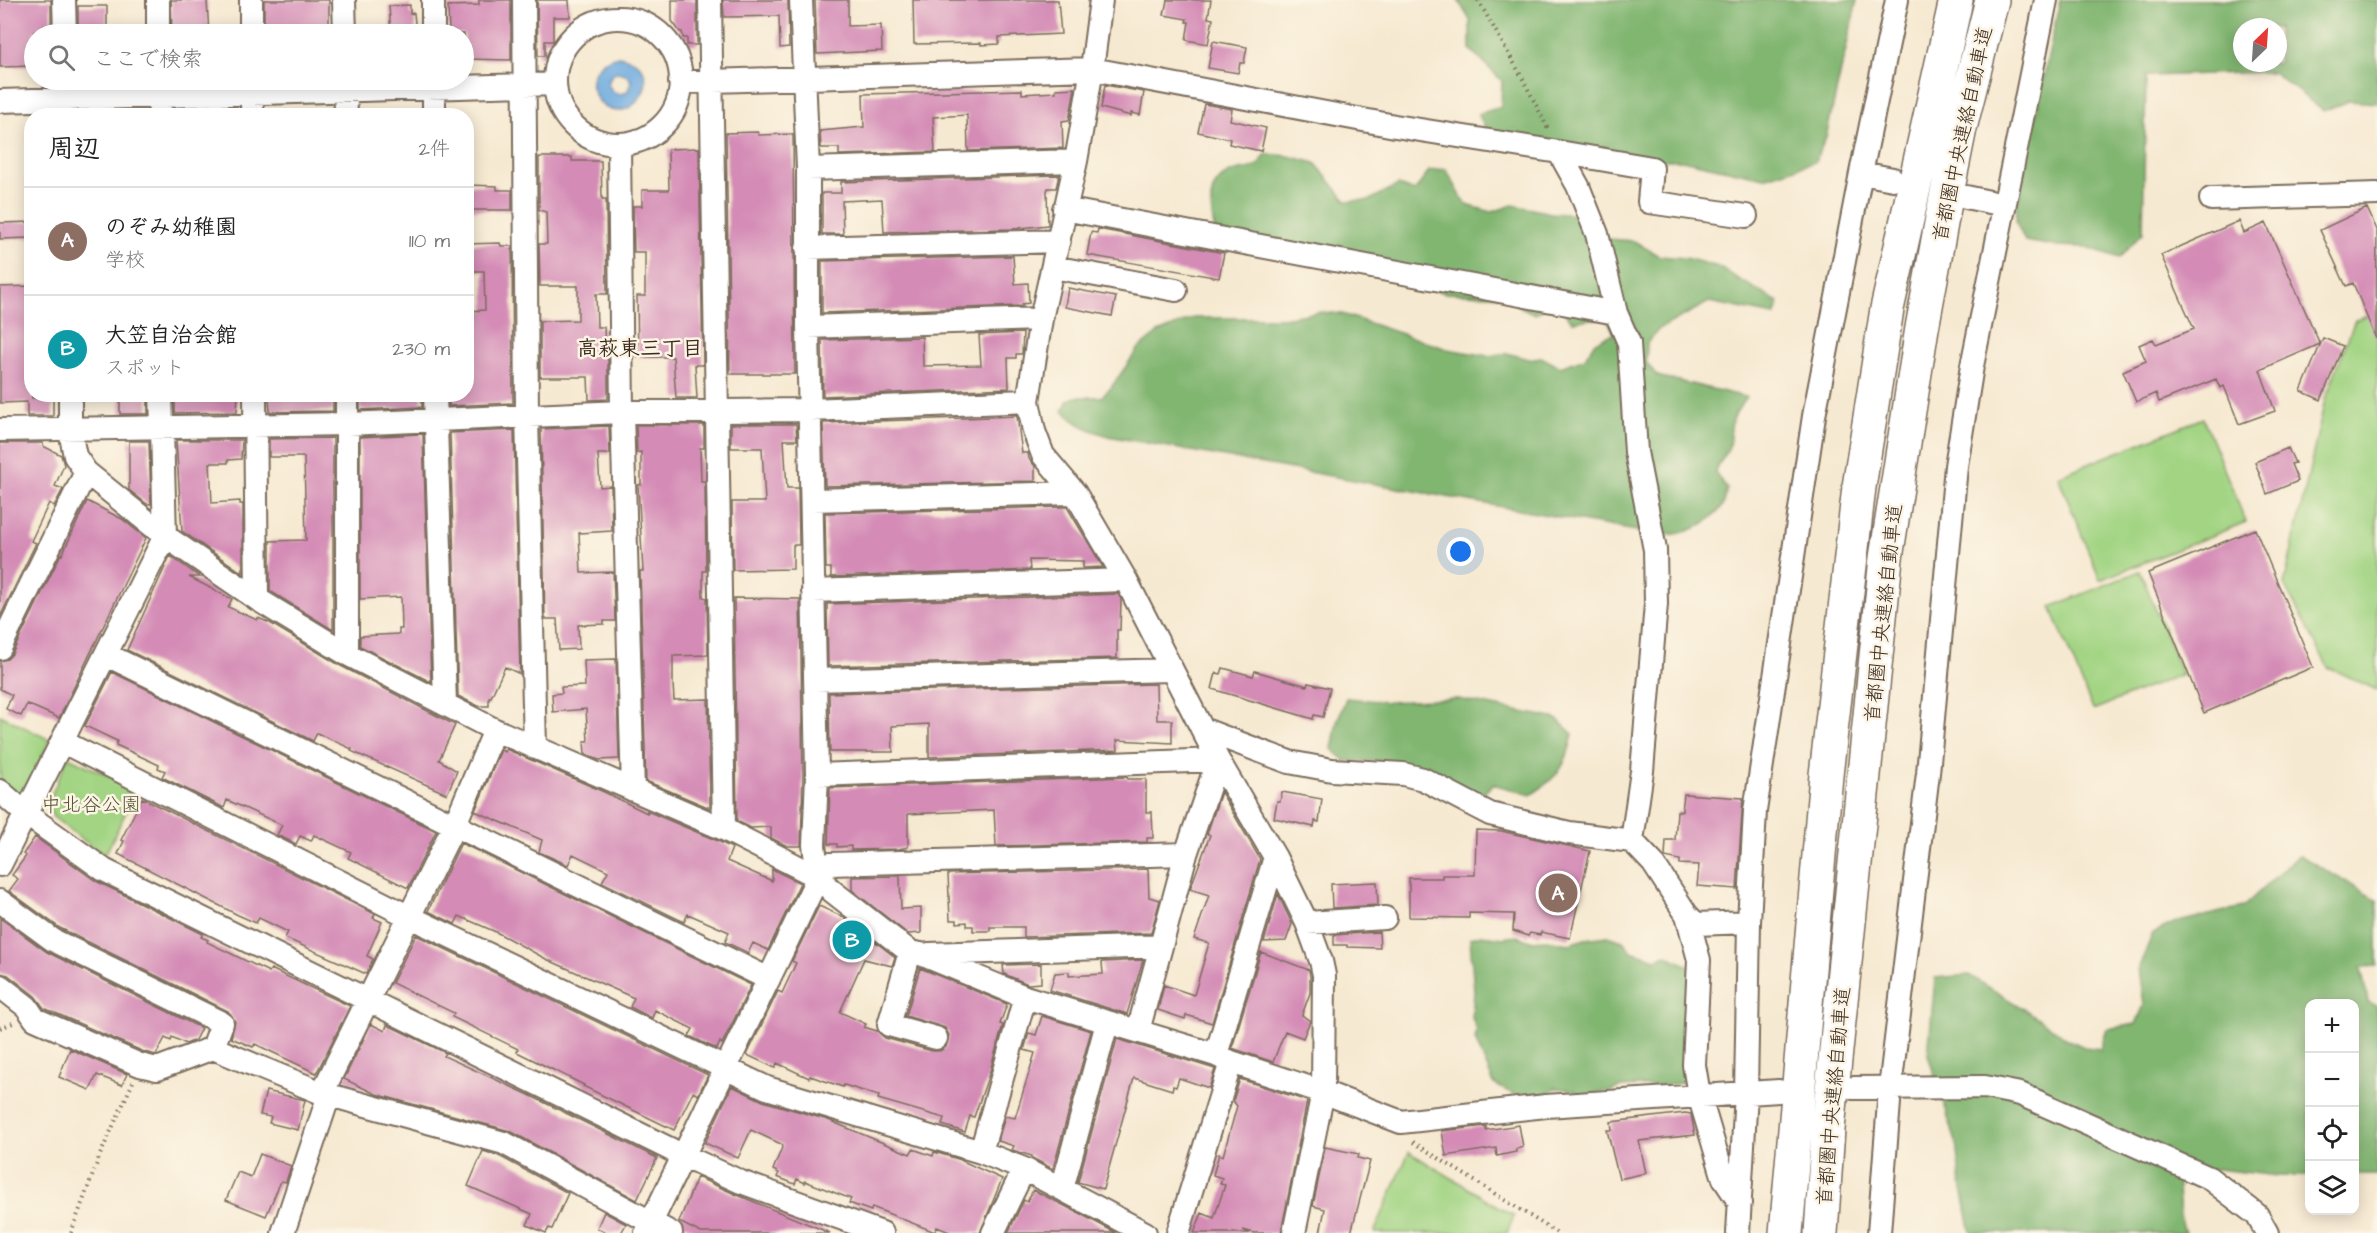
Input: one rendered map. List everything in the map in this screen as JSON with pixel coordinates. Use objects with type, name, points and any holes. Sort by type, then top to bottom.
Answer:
[{"type":"highway","name":"首都圏中央連絡自動車道","points":[[1786,1233],[1826,775],[1859,488],[1887,309],[1956,0]]},
{"type":"highway","name":"首都圏中央連絡自動車道","points":[[1821,1233],[1828,1129],[1886,558],[1922,328],[1944,206],[1960,128],[1992,0]]},
{"type":"street","points":[[64,0],[65,24]]},
{"type":"street","points":[[158,0],[158,24]]},
{"type":"street","points":[[250,0],[251,24]]},
{"type":"street","points":[[344,0],[345,24]]},
{"type":"street","points":[[433,0],[434,24]]},
{"type":"street","points":[[524,0],[527,415],[535,748]]},
{"type":"street","points":[[710,0],[724,829]]},
{"type":"street","points":[[801,0],[808,169],[808,327],[817,775],[814,845],[818,877]]},
{"type":"street","points":[[1101,0],[1076,161],[1041,319],[1028,401],[1034,431],[1043,455],[1075,493],[1126,580],[1218,760],[1275,857],[1321,961],[1324,975],[1323,1092],[1294,1233]]},
{"type":"street","points":[[1738,1233],[1746,1094],[1749,922],[1755,811],[1812,427],[1861,173],[1898,0]]},
{"type":"street","points":[[1879,1233],[1890,1089],[1928,773],[1956,466],[1972,366],[2046,0]]},
{"type":"street","points":[[616,9],[654,29],[668,43],[678,60],[680,82],[679,99],[670,117],[656,132],[638,141],[619,144],[600,141],[583,133],[568,120],[559,103],[555,84],[557,64],[566,46],[579,32],[616,9]]},
{"type":"street","points":[[680,82],[1092,69],[1395,126],[1652,168],[1649,202],[1746,216]]},
{"type":"street","points":[[474,84],[555,84]]},
{"type":"street","points":[[0,101],[252,96],[303,90]]},
{"type":"street","points":[[346,90],[346,108]]},
{"type":"street","points":[[434,90],[435,108]]},
{"type":"street","points":[[619,144],[622,412],[633,790]]},
{"type":"street","points":[[1559,152],[1578,186],[1597,234],[1616,313],[1629,343],[1636,452],[1655,550],[1656,604],[1642,771],[1632,841]]},
{"type":"street","points":[[808,169],[1076,161]]},
{"type":"street","points":[[1861,173],[1893,179]]},
{"type":"street","points":[[2211,199],[2377,194]]},
{"type":"street","points":[[1966,197],[2004,205]]},
{"type":"street","points":[[1064,209],[1616,313]]},
{"type":"street","points":[[807,248],[1059,241]]},
{"type":"street","points":[[1053,267],[1176,290]]},
{"type":"street","points":[[808,327],[1041,319]]},
{"type":"street","points":[[0,430],[347,424],[527,415],[810,410],[1028,401]]},
{"type":"street","points":[[70,402],[70,430],[75,456],[86,472],[165,536],[257,599],[346,654],[495,730],[724,829],[818,877],[832,891],[915,953],[1025,997],[1138,1031],[1323,1092],[1401,1122],[1546,1107],[1779,1091]]},
{"type":"street","points":[[0,866],[165,536],[161,402]]},
{"type":"street","points":[[255,402],[257,599]]},
{"type":"street","points":[[346,654],[347,402]]},
{"type":"street","points":[[435,402],[445,704]]},
{"type":"street","points":[[0,648],[86,472]]},
{"type":"street","points":[[812,500],[1075,493]]},
{"type":"street","points":[[813,591],[1126,580]]},
{"type":"street","points":[[106,655],[769,979]]},
{"type":"street","points":[[815,680],[1171,670]]},
{"type":"street","points":[[1202,729],[1299,764],[1332,770],[1403,774],[1424,779],[1491,814],[1569,833],[1632,841],[1653,863],[1687,915],[1696,924],[1749,922]]},
{"type":"street","points":[[284,1233],[326,1094],[368,999],[455,824],[495,730]]},
{"type":"street","points":[[63,742],[410,917],[768,1088],[981,1152],[1024,1169],[1145,1233]]},
{"type":"street","points":[[817,775],[1218,760]]},
{"type":"street","points":[[1138,1031],[1186,854],[1218,760]]},
{"type":"street","points":[[0,791],[26,814],[104,870],[682,1155],[741,1182],[882,1233]]},
{"type":"street","points":[[0,986],[27,1007],[34,1018],[140,1065],[157,1069],[213,1048],[326,1094],[504,1143],[656,1230],[682,1155],[818,877],[830,864],[1186,854]]},
{"type":"street","points":[[1178,1233],[1275,857]]},
{"type":"street","points":[[0,901],[52,940],[222,1023],[213,1048]]},
{"type":"street","points":[[1687,915],[1699,960],[1694,1065],[1699,1095],[1724,1179],[1740,1203]]},
{"type":"street","points":[[1306,923],[1385,918]]},
{"type":"street","points":[[915,953],[1161,946]]},
{"type":"street","points":[[915,953],[889,1025],[936,1038]]},
{"type":"street","points":[[981,1152],[1025,997]]},
{"type":"street","points":[[1062,1189],[1107,1023]]},
{"type":"street","points":[[1853,1088],[1984,1087],[2020,1094],[2209,1178],[2257,1215],[2267,1233]]},
{"type":"street","points":[[993,1233],[1024,1169]]},
{"type":"path","points":[[1478,0],[1523,79],[1559,152]]},
{"type":"path","points":[[71,1233],[100,1155],[140,1065]]},
{"type":"path","points":[[1401,1122],[1414,1144],[1557,1233]]},
{"type":"green space","points":[[1458,0],[1857,0],[1826,137],[1815,162],[1764,178],[1682,160],[1648,160],[1487,131],[1478,114],[1501,107],[1502,81],[1470,49],[1470,20]]},
{"type":"green space","points":[[2060,0],[2377,0],[2377,103],[2348,101],[2323,111],[2273,72],[2146,76],[2143,233],[2119,258],[2087,247],[2055,246],[2025,241],[2016,222],[2017,205]]},
{"type":"green space","points":[[1266,154],[1288,156],[1315,163],[1346,201],[1370,200],[1398,185],[1415,191],[1429,171],[1446,169],[1466,205],[1492,212],[1513,205],[1551,213],[1580,215],[1608,239],[1634,241],[1659,256],[1686,258],[1718,267],[1778,302],[1775,315],[1709,302],[1659,329],[1647,343],[1646,362],[1657,376],[1746,397],[1732,419],[1729,447],[1715,472],[1727,489],[1722,507],[1709,520],[1686,532],[1659,535],[1108,436],[1073,420],[1063,410],[1068,400],[1076,397],[1101,397],[1110,389],[1139,348],[1158,333],[1194,318],[1282,318],[1320,312],[1342,314],[1447,349],[1488,356],[1507,353],[1528,359],[1541,357],[1560,367],[1585,358],[1597,342],[1615,334],[1607,320],[1572,321],[1561,309],[1548,306],[1535,314],[1506,296],[1446,293],[1215,231],[1211,198],[1216,184],[1230,173],[1258,165]]},
{"type":"green space","points":[[2377,311],[2377,690],[2328,667],[2284,585],[2325,400],[2355,320]]},
{"type":"green space","points":[[2203,418],[2246,522],[2100,580],[2058,476]]},
{"type":"green space","points":[[2140,571],[2182,674],[2093,710],[2051,607]]},
{"type":"green space","points":[[1346,698],[1387,702],[1458,699],[1557,719],[1573,734],[1560,770],[1531,795],[1493,784],[1479,798],[1430,776],[1380,761],[1346,761],[1332,749],[1337,722]]},
{"type":"green space","points":[[0,715],[50,740],[21,800],[0,783]]},
{"type":"green space","name":"中北谷公園","points":[[68,757],[137,789],[106,853],[98,851],[53,817],[47,805]]},
{"type":"green space","points":[[2299,855],[2377,900],[2377,966],[2361,967],[2368,1002],[2377,1006],[2377,1175],[2359,1175],[2359,999],[2305,999],[2305,1176],[2278,1176],[2217,1169],[2177,1176],[2180,1215],[2185,1233],[1971,1233],[1960,1178],[1956,1142],[1928,1055],[1935,978],[1969,975],[2037,1017],[2069,1040],[2084,1047],[2101,1049],[2107,1029],[2136,1024],[2144,1005],[2139,967],[2153,933],[2174,923],[2243,907]]},
{"type":"green space","points":[[1481,935],[1503,938],[1517,936],[1530,941],[1548,940],[1569,944],[1608,936],[1623,941],[1631,951],[1656,959],[1666,955],[1693,968],[1690,1074],[1684,1082],[1670,1085],[1621,1087],[1611,1091],[1580,1095],[1574,1090],[1555,1088],[1547,1094],[1532,1099],[1518,1096],[1494,1084],[1475,1039],[1477,1030],[1472,1018],[1474,992],[1470,938]]},
{"type":"green space","points":[[1409,1152],[1514,1216],[1507,1233],[1374,1233]]},
{"type":"water","points":[[618,56],[636,62],[644,73],[645,85],[640,97],[631,106],[620,111],[607,108],[596,97],[593,90],[595,71],[611,58]],"holes":[[[617,72],[627,75],[631,81],[628,91],[621,94],[612,91],[608,84],[611,76]]]},
{"type":"building","points":[[0,0],[51,0],[51,24],[24,24],[24,66],[0,67]]},
{"type":"building","points":[[171,0],[207,0],[208,24],[172,24]]},
{"type":"building","points":[[264,0],[329,0],[329,24],[264,24]]},
{"type":"building","points":[[479,0],[511,0],[511,60],[474,59],[474,24],[449,24],[448,6],[479,5]]},
{"type":"building","points":[[537,0],[569,0],[570,17],[553,17],[553,41],[545,41],[545,56],[538,56]]},
{"type":"building","points":[[672,0],[697,0],[697,45],[687,45],[687,38],[683,38],[682,32],[672,21]]},
{"type":"building","points":[[723,0],[788,0],[789,47],[780,48],[779,16],[724,17]]},
{"type":"building","points":[[815,0],[848,0],[848,26],[881,25],[882,51],[817,54]]},
{"type":"building","points":[[913,0],[1058,0],[1061,34],[999,37],[999,44],[914,44]]},
{"type":"building","points":[[1167,0],[1211,0],[1208,18],[1213,19],[1208,44],[1186,40],[1189,22],[1186,22],[1187,19],[1164,15]]},
{"type":"building","points":[[410,5],[410,14],[414,13],[415,24],[390,24],[389,6]]},
{"type":"building","points":[[78,6],[107,6],[107,24],[78,24]]},
{"type":"building","points":[[1213,41],[1247,47],[1244,63],[1240,63],[1238,73],[1208,68]]},
{"type":"building","points":[[1105,85],[1144,92],[1140,115],[1131,113],[1131,116],[1101,108]]},
{"type":"building","points":[[1075,88],[1069,120],[1062,121],[1063,148],[968,151],[967,115],[933,117],[935,152],[839,155],[839,148],[821,148],[820,131],[864,127],[863,94],[1022,90],[1022,94],[1056,92],[1056,89]]},
{"type":"building","points":[[1204,104],[1232,109],[1230,120],[1266,128],[1261,151],[1229,144],[1230,139],[1198,132]]},
{"type":"building","points":[[758,132],[758,135],[793,134],[795,374],[730,374],[726,133]]},
{"type":"building","points":[[699,148],[703,365],[695,365],[697,398],[676,398],[673,357],[638,357],[637,296],[645,296],[645,252],[634,252],[633,206],[642,206],[642,190],[669,190],[668,149]]},
{"type":"building","points":[[539,157],[572,157],[572,161],[601,161],[602,199],[606,199],[607,294],[596,294],[597,327],[604,327],[605,349],[608,349],[608,399],[589,400],[588,377],[540,377],[540,321],[578,320],[578,286],[540,286],[539,244],[547,244],[546,212],[539,210]]},
{"type":"building","points":[[1059,175],[1056,188],[1048,188],[1047,191],[1048,225],[1011,229],[884,232],[882,199],[842,201],[843,234],[822,234],[822,193],[841,193],[841,182]]},
{"type":"building","points":[[474,185],[497,186],[497,190],[512,190],[512,210],[474,210]]},
{"type":"building","points":[[2367,208],[2377,230],[2376,339],[2353,283],[2346,286],[2320,230]]},
{"type":"building","points":[[2239,221],[2244,233],[2266,223],[2320,344],[2260,370],[2275,411],[2239,424],[2224,386],[2220,388],[2216,379],[2159,402],[2156,393],[2136,402],[2123,371],[2146,361],[2139,345],[2153,339],[2156,344],[2194,329],[2161,255]]},
{"type":"building","points":[[24,222],[24,238],[0,239],[0,223]]},
{"type":"building","points":[[1098,229],[1224,253],[1219,278],[1087,255],[1091,232],[1097,233]]},
{"type":"building","points":[[500,243],[501,246],[512,246],[513,403],[449,406],[449,402],[474,402],[474,311],[485,310],[484,271],[474,271],[474,244]]},
{"type":"building","points":[[1013,256],[1015,284],[1028,283],[1029,303],[1022,304],[1022,306],[822,313],[822,261]]},
{"type":"building","points":[[24,286],[24,402],[27,402],[0,403],[0,287]]},
{"type":"building","points":[[1068,288],[1116,297],[1112,316],[1065,307]]},
{"type":"building","points":[[1023,333],[1022,354],[1016,354],[1016,358],[1008,358],[1009,388],[823,396],[822,340],[922,337],[923,366],[981,365],[979,335]]},
{"type":"building","points":[[2323,338],[2343,346],[2321,400],[2301,391]]},
{"type":"building","points":[[27,402],[53,402],[53,416],[27,416]]},
{"type":"building","points":[[120,402],[148,402],[148,414],[120,414]]},
{"type":"building","points":[[175,402],[238,402],[237,412],[175,413]]},
{"type":"building","points":[[269,402],[333,402],[333,411],[270,412]]},
{"type":"building","points":[[360,402],[422,402],[422,407],[360,410]]},
{"type":"building","points":[[1017,416],[1022,453],[1028,453],[1029,459],[1035,466],[1035,481],[825,486],[823,423]]},
{"type":"building","points":[[731,424],[796,424],[797,440],[784,440],[787,488],[798,488],[799,545],[793,545],[793,569],[733,570],[732,502],[765,502],[762,448],[731,448]]},
{"type":"building","points":[[636,425],[704,425],[704,448],[700,448],[701,481],[705,481],[706,571],[703,571],[703,597],[707,598],[708,655],[673,656],[673,684],[674,700],[708,699],[710,808],[646,781],[640,571],[643,571],[638,485],[641,485],[641,452],[637,453]]},
{"type":"building","points":[[609,426],[610,454],[598,454],[600,487],[611,486],[612,531],[579,533],[581,573],[613,572],[615,621],[604,621],[604,624],[578,625],[579,649],[559,650],[557,619],[545,619],[541,429]]},
{"type":"building","points":[[514,430],[520,674],[505,667],[489,697],[489,706],[478,706],[458,696],[450,433]]},
{"type":"building","points":[[423,434],[431,682],[360,646],[360,636],[399,634],[399,629],[402,629],[401,597],[360,599],[360,437]]},
{"type":"building","points":[[333,438],[333,630],[270,591],[270,541],[306,540],[304,457],[269,457],[269,439]]},
{"type":"building","points":[[176,440],[242,440],[241,459],[228,460],[228,463],[210,463],[212,503],[240,501],[240,504],[243,504],[243,573],[182,531]]},
{"type":"building","points":[[129,441],[149,441],[151,504],[147,504],[129,490]]},
{"type":"building","points":[[0,443],[43,443],[43,446],[61,455],[64,465],[55,486],[63,489],[54,506],[49,503],[31,541],[36,543],[0,617]]},
{"type":"building","points":[[2288,448],[2295,463],[2291,464],[2298,481],[2267,494],[2255,462]]},
{"type":"building","points":[[87,501],[122,519],[146,538],[59,718],[27,704],[21,716],[6,709],[12,695],[0,689],[0,661],[12,654]]},
{"type":"building","points":[[1067,507],[1103,567],[1083,568],[1083,561],[1029,560],[1030,570],[831,577],[831,568],[826,568],[825,513]]},
{"type":"building","points":[[2255,529],[2313,667],[2204,713],[2148,573]]},
{"type":"building","points":[[170,556],[200,577],[189,577],[232,599],[228,607],[257,620],[258,618],[270,623],[341,666],[455,725],[439,760],[457,771],[447,794],[351,751],[352,749],[317,733],[313,741],[127,650]]},
{"type":"building","points":[[1118,594],[1121,599],[1120,630],[1117,630],[1117,658],[828,666],[827,604]]},
{"type":"building","points":[[734,598],[800,599],[803,775],[801,846],[787,846],[771,838],[771,827],[751,828],[737,821]]},
{"type":"building","points":[[616,659],[619,759],[599,760],[585,754],[584,741],[588,741],[586,709],[553,712],[552,694],[562,693],[561,687],[585,686],[584,660]]},
{"type":"building","points":[[1223,668],[1253,676],[1255,671],[1307,686],[1308,683],[1330,688],[1323,717],[1314,715],[1313,719],[1212,689],[1216,673],[1221,674]]},
{"type":"building","points":[[112,672],[436,831],[408,888],[348,858],[351,852],[314,835],[311,841],[300,836],[296,844],[277,835],[282,825],[227,800],[224,808],[162,777],[165,771],[158,768],[159,765],[116,745],[117,741],[85,726]]},
{"type":"building","points":[[1156,684],[1157,720],[1172,720],[1172,743],[1117,740],[1118,750],[929,757],[929,724],[892,726],[893,752],[830,752],[829,693]]},
{"type":"building","points":[[506,749],[647,813],[647,811],[732,848],[727,861],[772,881],[772,869],[800,883],[768,950],[753,943],[748,953],[725,942],[729,932],[688,914],[684,922],[602,882],[608,871],[573,854],[568,865],[539,852],[542,840],[475,811],[501,750],[505,752]]},
{"type":"building","points":[[1127,777],[1128,779],[1146,779],[1146,812],[1152,812],[1153,838],[1147,838],[1147,842],[996,846],[994,810],[908,814],[908,847],[899,849],[851,850],[851,846],[837,847],[837,844],[828,844],[830,788]]},
{"type":"building","points":[[1221,792],[1260,859],[1212,1023],[1186,1015],[1185,1019],[1158,1010],[1164,985],[1194,995],[1209,943],[1194,939],[1209,895],[1190,889],[1210,835],[1207,834]]},
{"type":"building","points":[[1282,792],[1322,799],[1319,822],[1315,821],[1314,827],[1274,818],[1277,801],[1280,801]]},
{"type":"building","points":[[1684,794],[1743,798],[1737,889],[1697,886],[1699,865],[1680,864],[1680,860],[1665,857],[1666,840],[1675,840],[1677,811],[1682,811]]},
{"type":"building","points":[[142,798],[375,914],[373,918],[382,922],[367,956],[373,959],[366,974],[285,938],[288,932],[259,918],[256,923],[238,915],[118,854],[124,841],[121,840]]},
{"type":"building","points":[[1476,830],[1501,831],[1590,851],[1570,938],[1541,932],[1540,935],[1530,933],[1528,936],[1513,931],[1514,914],[1469,913],[1469,918],[1409,917],[1409,878],[1475,875]]},
{"type":"building","points":[[35,837],[96,881],[203,934],[201,937],[208,940],[207,942],[269,972],[271,969],[350,1006],[316,1073],[255,1044],[253,1047],[231,1038],[235,1022],[228,1011],[60,928],[9,891],[18,879],[12,875],[26,856],[23,854]]},
{"type":"building","points":[[461,843],[751,985],[722,1044],[720,1042],[717,1049],[689,1036],[693,1029],[655,1010],[652,1018],[630,1007],[634,998],[546,959],[496,932],[459,916],[455,924],[428,911]]},
{"type":"building","points":[[1148,869],[1149,897],[1160,900],[1151,933],[1024,937],[1024,927],[990,927],[990,931],[973,931],[973,926],[967,926],[967,922],[957,923],[957,920],[950,920],[948,874]]},
{"type":"building","points":[[900,876],[901,909],[921,908],[921,933],[908,934],[852,890],[852,877]]},
{"type":"building","points":[[1377,882],[1378,905],[1332,908],[1331,884]]},
{"type":"building","points":[[1278,894],[1292,924],[1286,941],[1264,942]]},
{"type":"building","points":[[819,906],[843,917],[895,957],[892,966],[864,959],[840,1012],[866,1024],[864,1027],[877,1031],[885,1038],[932,1051],[940,1051],[946,1047],[949,1035],[945,1028],[906,1016],[920,968],[1007,1004],[1000,1024],[1003,1025],[990,1071],[974,1117],[970,1116],[965,1132],[942,1125],[944,1118],[878,1099],[879,1096],[844,1085],[843,1087],[810,1076],[809,1078],[777,1063],[775,1068],[747,1055],[778,991],[782,993],[796,963],[792,961]]},
{"type":"building","points":[[0,918],[47,952],[201,1028],[195,1040],[186,1044],[172,1037],[171,1041],[165,1038],[156,1055],[144,1052],[44,1008],[35,996],[8,975],[0,973]]},
{"type":"building","points":[[1379,932],[1380,948],[1334,945],[1334,935]]},
{"type":"building","points":[[416,935],[708,1075],[698,1095],[693,1092],[674,1130],[517,1052],[518,1049],[452,1017],[454,1013],[392,983]]},
{"type":"building","points":[[1261,952],[1309,970],[1310,976],[1310,993],[1302,1015],[1310,1021],[1303,1038],[1285,1031],[1273,1062],[1232,1048]]},
{"type":"building","points":[[1143,960],[1127,1014],[1050,990],[1055,973],[1069,972],[1069,976],[1103,974],[1102,962]]},
{"type":"building","points":[[1041,964],[1041,983],[1028,984],[1004,974],[1003,965]]},
{"type":"building","points":[[1042,1016],[1091,1031],[1053,1169],[1032,1156],[1012,1150],[1014,1146],[998,1141],[1005,1116],[1015,1118],[1035,1053],[1024,1050],[1029,1033],[1036,1035]]},
{"type":"building","points":[[371,1024],[385,1031],[387,1025],[392,1027],[446,1053],[444,1056],[657,1158],[637,1200],[510,1131],[376,1094],[344,1079]]},
{"type":"building","points":[[1117,1039],[1215,1069],[1209,1088],[1179,1078],[1176,1087],[1173,1086],[1172,1090],[1134,1078],[1103,1189],[1078,1182]]},
{"type":"building","points":[[70,1049],[127,1074],[122,1085],[97,1075],[90,1090],[59,1077]]},
{"type":"building","points":[[1240,1079],[1307,1101],[1281,1233],[1254,1233],[1243,1230],[1250,1233],[1194,1233],[1202,1213],[1214,1218],[1225,1185],[1220,1184],[1222,1178],[1213,1175],[1219,1154],[1223,1156],[1237,1106],[1233,1101]]},
{"type":"building","points":[[732,1086],[763,1101],[828,1120],[910,1154],[913,1149],[933,1156],[934,1152],[958,1159],[1002,1179],[980,1233],[952,1233],[937,1227],[935,1232],[872,1207],[871,1211],[849,1203],[851,1199],[805,1181],[805,1183],[797,1179],[795,1184],[777,1177],[779,1173],[773,1170],[783,1145],[751,1130],[738,1158],[705,1143]]},
{"type":"building","points":[[266,1091],[305,1100],[298,1130],[269,1123],[271,1117],[260,1115]]},
{"type":"building","points":[[1691,1114],[1695,1135],[1639,1141],[1646,1173],[1619,1179],[1607,1130],[1612,1130],[1611,1122]]},
{"type":"building","points":[[1519,1125],[1523,1147],[1516,1149],[1516,1152],[1497,1156],[1496,1148],[1446,1156],[1442,1131],[1486,1126],[1486,1130]]},
{"type":"building","points":[[1325,1147],[1359,1154],[1358,1158],[1370,1161],[1351,1233],[1320,1233],[1325,1209],[1313,1206]]},
{"type":"building","points":[[483,1151],[499,1156],[568,1193],[552,1229],[549,1228],[546,1233],[527,1225],[532,1214],[468,1186]]},
{"type":"building","points":[[260,1154],[291,1166],[286,1182],[281,1181],[266,1216],[226,1200],[238,1172],[251,1177]]},
{"type":"building","points":[[697,1177],[830,1233],[701,1233],[679,1222]]},
{"type":"building","points":[[1033,1190],[1116,1233],[1008,1233],[1024,1200],[1027,1202]]},
{"type":"building","points":[[604,1212],[626,1224],[621,1233],[608,1233],[597,1228]]},
{"type":"place","name":"のぞみ幼稚園","points":[[1558,893]]},
{"type":"place","name":"大笠自治会館","points":[[852,940]]},
{"type":"district","name":"高萩東三丁目","points":[[640,348]]}]
